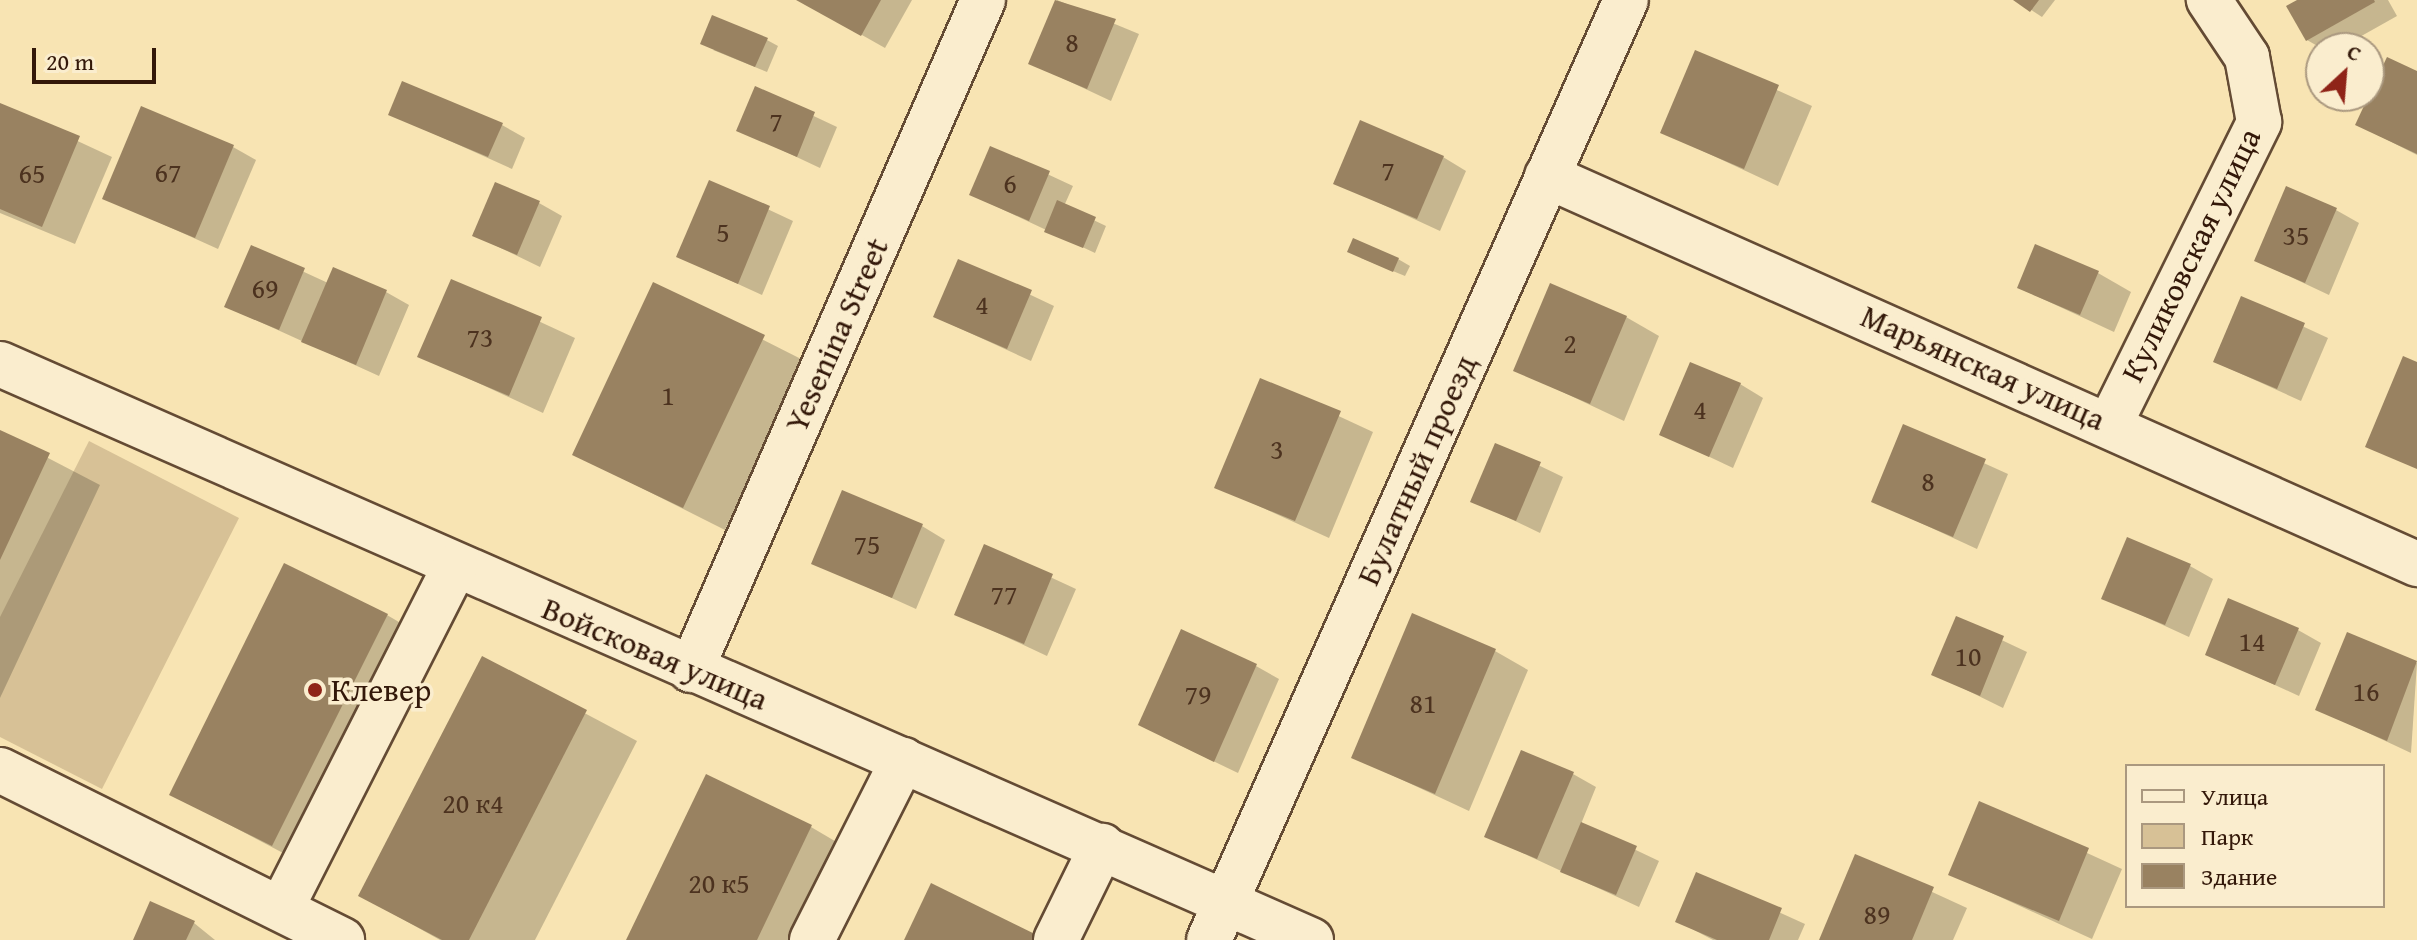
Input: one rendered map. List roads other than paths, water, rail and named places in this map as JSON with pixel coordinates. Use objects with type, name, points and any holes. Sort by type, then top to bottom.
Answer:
[{"type":"street","name":"Yesenina Street","points":[[691,670],[983,0]]},
{"type":"street","name":"Булатный проезд","points":[[1217,922],[1626,0]]},
{"type":"street","name":"Куликовская улица","points":[[2110,424],[2259,122],[2247,57],[2209,0]]},
{"type":"street","name":"Марьянская улица","points":[[1547,176],[2110,424],[2417,564]]},
{"type":"street","name":"Войсковая улица","points":[[0,364],[691,670],[1102,846],[1217,922],[1311,940]]},
{"type":"street","points":[[281,909],[455,566]]},
{"type":"street","points":[[812,940],[903,760]]},
{"type":"street","points":[[0,770],[342,940]]},
{"type":"street","points":[[1056,940],[1102,846]]},
{"type":"place","name":"Клевер","points":[[315,690]]}]
